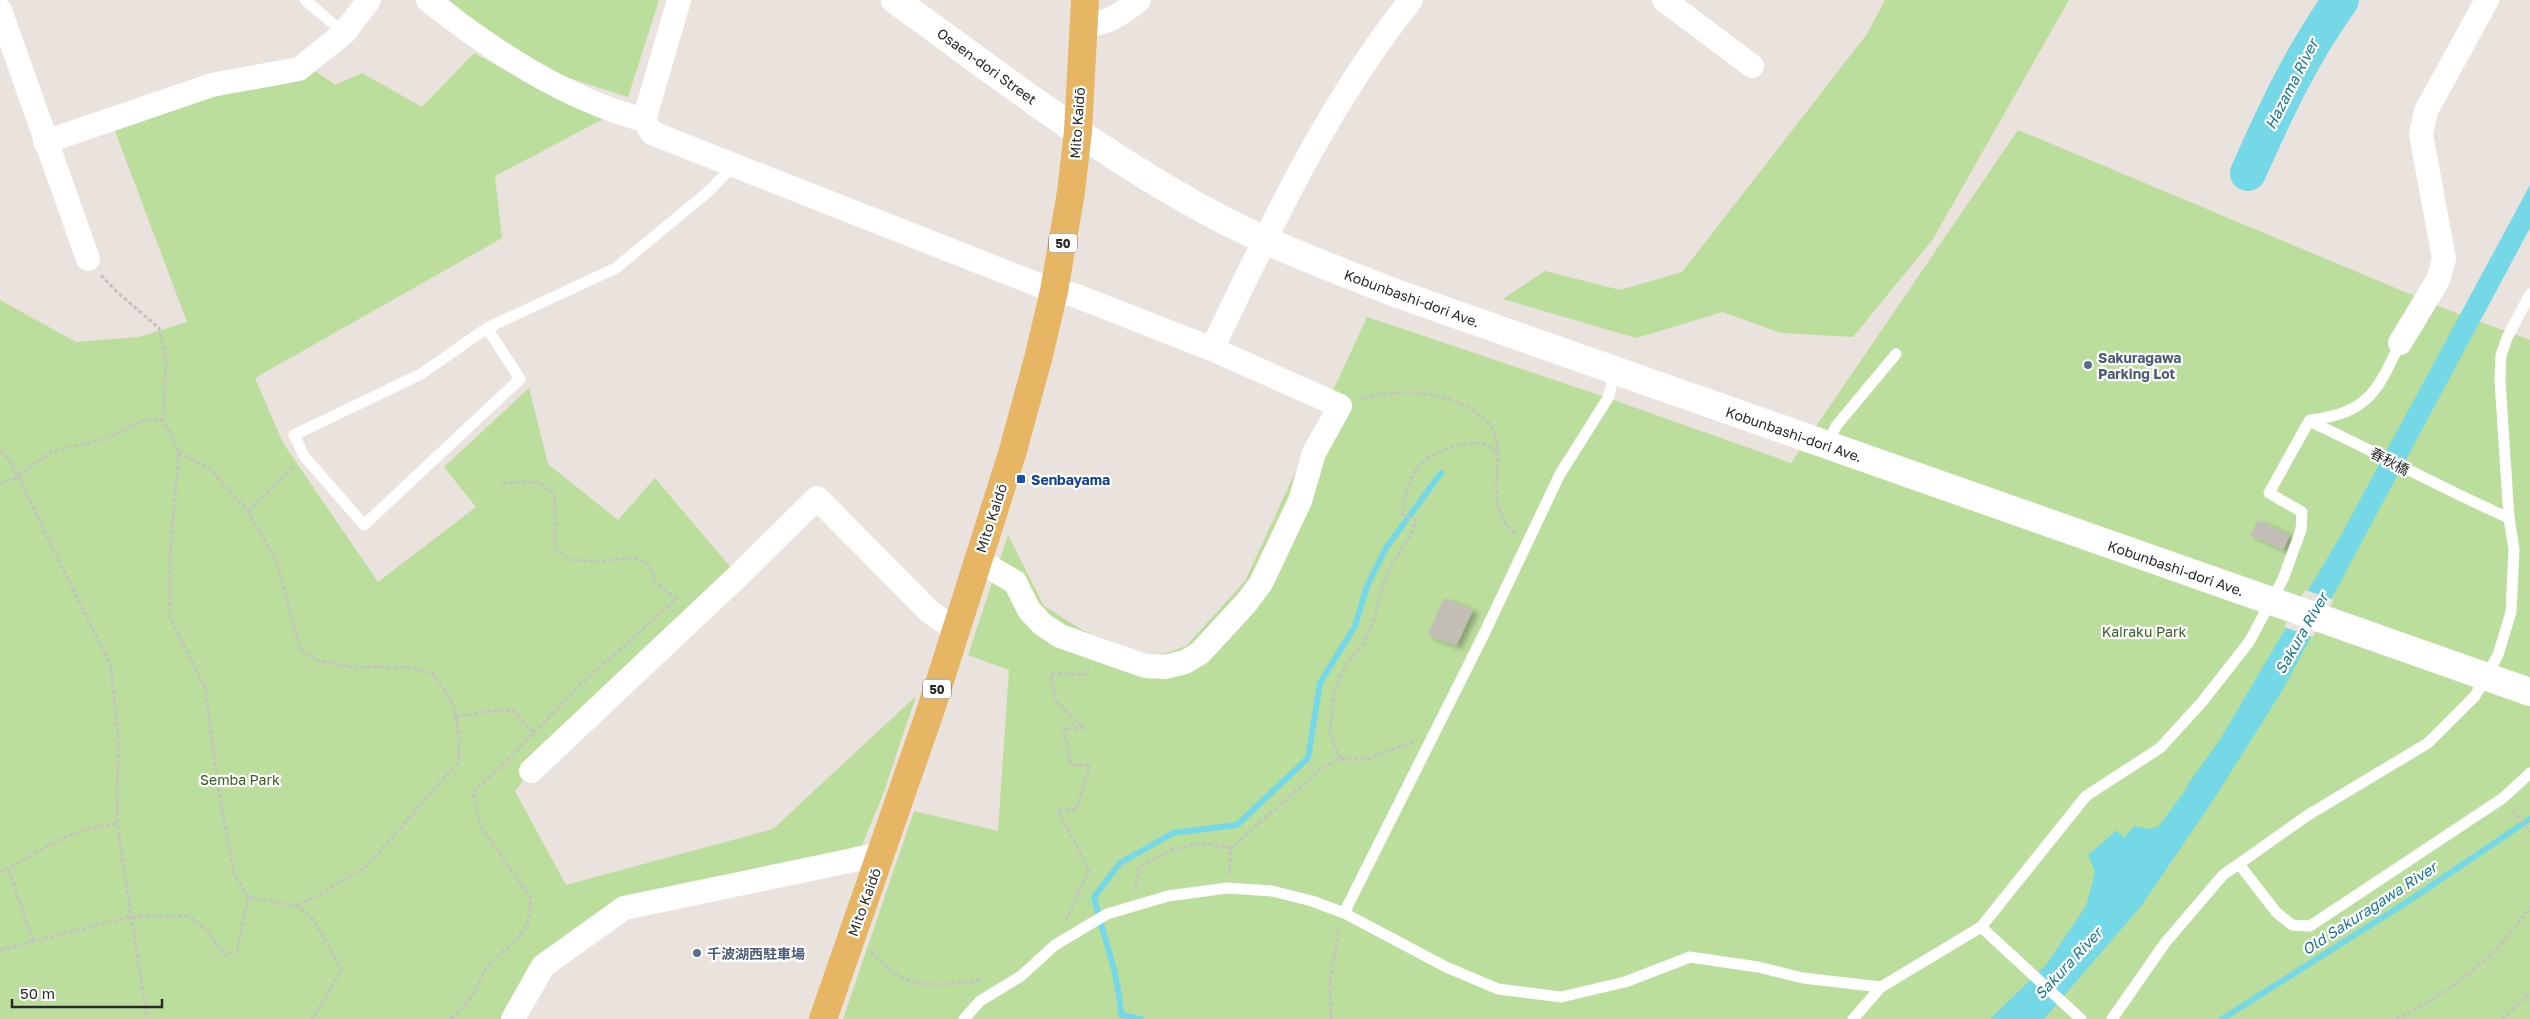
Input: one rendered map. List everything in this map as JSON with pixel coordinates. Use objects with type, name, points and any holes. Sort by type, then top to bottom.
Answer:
[{"type":"main road","name":"Mito Kaidō","points":[[823,1019],[882,854],[956,630],[1014,445],[1054,291],[1068,212],[1078,131],[1084,13]]},
{"type":"street","points":[[45,142],[212,85],[299,69],[344,33],[368,0]]},
{"type":"street","points":[[428,0],[478,39],[562,90],[644,120],[652,133],[1054,291],[1074,295],[1212,349],[1340,406],[1314,453],[1300,501],[1261,583],[1247,602],[1200,653],[1185,662],[1164,667],[1145,666],[1060,636],[1042,624],[1029,610],[1023,594],[1015,582],[977,560]]},
{"type":"street","points":[[644,120],[679,0]]},
{"type":"street","name":"Osaen-dori Street","points":[[896,0],[1078,131]]},
{"type":"street","points":[[1084,13],[1103,24],[1120,15],[1139,0]]},
{"type":"street","points":[[1212,349],[1263,239],[1353,78],[1379,40],[1411,0]]},
{"type":"street","points":[[1664,0],[1752,66]]},
{"type":"street","points":[[2400,343],[2438,280],[2444,259],[2421,134],[2426,111],[2487,0]]},
{"type":"street","points":[[0,10],[45,142],[88,259]]},
{"type":"street","name":"Kobunbashi-dori Ave.","points":[[1078,131],[1138,171],[1207,212],[1263,239],[1398,294],[2530,692]]},
{"type":"street","points":[[531,771],[697,615],[817,498],[930,612],[956,630]]},
{"type":"street","points":[[513,1019],[543,966],[624,908],[882,854]]},
{"type":"lane","points":[[305,0],[344,33]]},
{"type":"lane","points":[[487,328],[520,379],[364,525],[304,456],[294,435],[422,374],[487,328],[616,268],[709,191],[733,166]]},
{"type":"lane","points":[[2112,1019],[2165,943],[2223,875],[2308,816],[2428,743],[2475,696],[2498,655],[2510,612],[2514,549],[2509,518],[2500,381],[2501,355],[2506,338],[2525,315],[2530,294]]},
{"type":"lane","points":[[1853,1019],[1881,987],[1981,927],[2086,796],[2160,748],[2202,702],[2249,642],[2283,580],[2301,530],[2302,512],[2269,493],[2309,421],[2332,418],[2358,408],[2382,381],[2400,343]]},
{"type":"lane","points":[[1827,446],[1836,426],[1896,354]]},
{"type":"lane","points":[[1344,913],[1560,474],[1608,398],[1615,371]]},
{"type":"lane","name":"春秋橋","points":[[2309,421],[2358,444],[2422,478],[2509,518]]},
{"type":"lane","points":[[2238,864],[2276,912],[2292,924],[2310,926],[2503,798],[2530,773]]},
{"type":"lane","points":[[964,1019],[980,1001],[1021,976],[1055,945],[1107,914],[1168,896],[1227,888],[1272,891],[1312,901],[1344,913],[1446,967],[1498,989],[1561,997],[1625,982],[1690,957],[1758,967],[1803,978],[1881,987]]},
{"type":"lane","points":[[1981,927],[2080,1018]]},
{"type":"path","points":[[0,950],[130,917],[189,916],[208,930],[225,956],[236,952],[248,897],[234,874],[218,786],[205,687],[170,618],[170,555],[179,452],[163,419],[166,361],[158,328],[117,292],[88,259]]},
{"type":"path","points":[[1340,406],[1375,394],[1441,395],[1472,409],[1493,427],[1497,452],[1496,504],[1506,526],[1526,545]]},
{"type":"path","points":[[0,484],[16,478],[52,450],[101,440],[148,419],[163,419]]},
{"type":"path","points":[[1340,759],[1330,732],[1334,692],[1345,666],[1366,637],[1390,567],[1409,538],[1416,521],[1402,514],[1406,492],[1419,466],[1436,454],[1461,445],[1482,444],[1497,452]]},
{"type":"path","points":[[0,452],[8,459],[111,666],[118,735],[117,824],[147,1019]]},
{"type":"path","points":[[179,452],[209,468],[248,511],[277,562],[300,649],[316,660],[352,667],[405,667],[432,673],[453,703],[459,735],[459,761],[368,865],[296,906]]},
{"type":"path","points":[[248,511],[304,456]]},
{"type":"path","points":[[502,483],[539,482],[555,495],[555,550],[571,560],[600,561],[636,558],[650,565],[654,582],[697,615]]},
{"type":"path","points":[[451,1019],[470,999],[487,966],[515,942],[528,924],[531,898],[480,825],[473,792],[578,687],[676,599]]},
{"type":"path","points":[[1055,945],[1089,870],[1058,810],[1076,810],[1090,765],[1071,765],[1064,729],[1084,728],[1055,700],[1051,673],[1086,674],[1097,650]]},
{"type":"path","points":[[455,717],[492,711],[513,710],[534,733]]},
{"type":"path","points":[[1227,888],[1232,848],[1321,769],[1340,759],[1367,759],[1432,735]]},
{"type":"path","points":[[2515,812],[2530,832]]},
{"type":"path","points":[[0,873],[57,841],[83,830],[117,824]]},
{"type":"path","points":[[1137,905],[1135,884],[1139,867],[1172,850],[1201,843],[1232,848]]},
{"type":"path","points":[[8,870],[33,942]]},
{"type":"path","points":[[248,897],[296,906],[313,918],[342,970],[312,1019]]},
{"type":"path","points":[[2396,1019],[2414,1011],[2480,965],[2530,907]]},
{"type":"path","points":[[1331,1019],[1332,963],[1344,913]]},
{"type":"path","points":[[853,932],[884,967],[904,981],[932,984],[984,980]]},
{"type":"path","points":[[2502,1019],[2530,994]]},
{"type":"green space","points":[[449,0],[659,0],[628,97],[554,73],[480,27]]},
{"type":"green space","points":[[1885,0],[2069,0],[1933,239],[1853,337],[1781,333],[1723,312],[1636,338],[1503,299],[1545,271],[1620,290],[1682,272],[1867,34]]},
{"type":"green space","name":"Semba Park","points":[[474,53],[554,97],[605,118],[495,176],[502,238],[255,378],[283,443],[378,582],[476,507],[444,467],[529,388],[548,464],[618,520],[655,478],[738,576],[531,771],[515,791],[566,885],[773,829],[916,696],[882,797],[862,845],[690,894],[624,908],[543,966],[513,1019],[0,1019],[0,300],[76,342],[139,337],[187,322],[115,131],[226,92],[314,70],[335,85],[362,73],[422,107]]},
{"type":"green space","name":"Kairaku Park","points":[[2018,130],[2448,310],[2530,340],[2530,1019],[843,1019],[914,811],[998,831],[1009,670],[968,655],[1008,535],[1044,606],[1082,630],[1153,658],[1186,646],[1245,581],[1367,317],[1608,398],[1791,463]]},
{"type":"water","name":"Sakura River","points":[[2530,185],[2530,228],[2282,691],[2214,799],[2142,905],[2044,1019],[1990,1019],[2046,965],[2086,906],[2095,872],[2088,855],[2117,830],[2124,838],[2134,826],[2149,829],[2158,827],[2219,741],[2341,535]]},
{"type":"pier","points":[[2305,590],[2334,600],[2313,637],[2284,627]]},
{"type":"building","points":[[2258,520],[2290,535],[2283,550],[2250,535]]},
{"type":"building","points":[[1444,598],[1473,610],[1456,646],[1428,635]]},
{"type":"waterway","name":"Hazama River","points":[[2248,173],[2290,84],[2314,41],[2341,0]]},
{"type":"waterway","points":[[1141,1019],[1121,1015],[1114,970],[1094,897],[1120,863],[1173,833],[1237,825],[1308,758],[1320,683],[1355,626],[1367,586],[1386,548],[1441,473]]},
{"type":"waterway","name":"Old Sakuragawa River","points":[[2222,1019],[2407,902],[2530,819]]},
{"type":"place","name":"Sakuragawa Parking Lot","points":[[2088,365]]},
{"type":"place","name":"Senbayama","points":[[1021,479]]},
{"type":"place","name":"千波湖西駐車場","points":[[697,953]]}]
